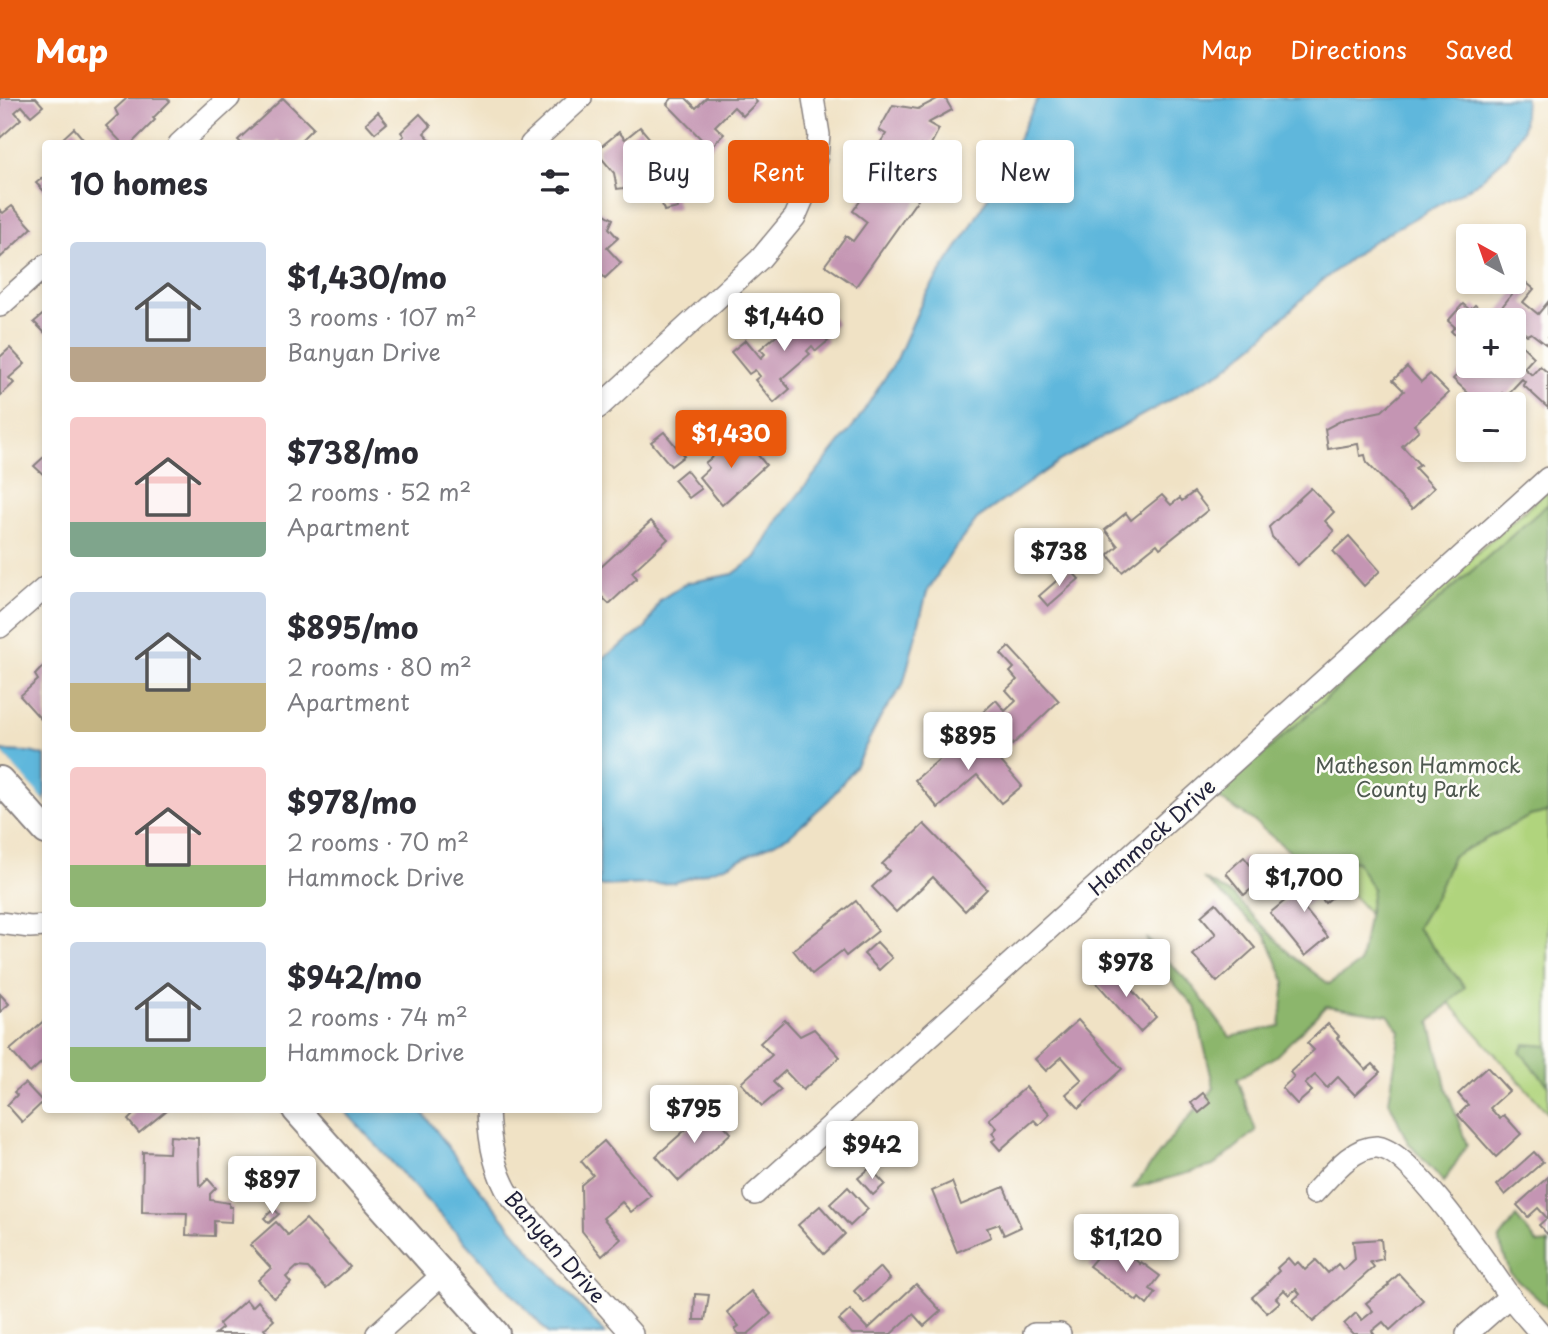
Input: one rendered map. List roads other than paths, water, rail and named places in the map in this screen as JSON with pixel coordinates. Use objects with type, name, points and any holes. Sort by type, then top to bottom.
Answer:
[{"type":"main road","points":[[0,780],[42,827]]},
{"type":"main road","points":[[299,1113],[496,1334]]},
{"type":"street","points":[[183,140],[229,98]]},
{"type":"street","points":[[535,140],[581,98]]},
{"type":"street","points":[[602,404],[752,266],[795,217],[817,156],[819,135],[813,98]]},
{"type":"street","points":[[0,306],[42,269]]},
{"type":"street","name":"Hammock Drive","points":[[755,1194],[1548,478]]},
{"type":"street","points":[[0,626],[42,590]]},
{"type":"street","points":[[0,923],[42,926]]},
{"type":"street","name":"Banyan Drive","points":[[488,1113],[493,1150],[500,1175],[510,1196],[632,1334]]},
{"type":"street","points":[[1314,1194],[1358,1153],[1371,1147],[1382,1148],[1406,1165],[1450,1213],[1541,1334]]},
{"type":"street","points":[[377,1334],[442,1275]]},
{"type":"street","points":[[1468,1334],[1510,1296]]},
{"type":"street","points":[[1034,1334],[1060,1334]]},
{"type":"water","points":[[1038,98],[1525,98],[1523,129],[1507,156],[1476,184],[1370,243],[1317,285],[1222,371],[1061,460],[977,519],[927,592],[903,685],[881,716],[856,765],[829,800],[789,836],[728,865],[674,883],[602,886],[602,659],[646,628],[660,600],[686,583],[733,574],[756,557],[779,519],[857,421],[897,359],[924,297],[984,203],[1074,203],[1074,140],[1018,140]]},
{"type":"water","points":[[0,751],[42,755],[42,800]]},
{"type":"water","points":[[347,1113],[423,1113],[474,1182],[529,1249],[605,1334],[549,1334]]},
{"type":"park label","name":"Matheson Hammock County Park","points":[[1418,776]]}]
